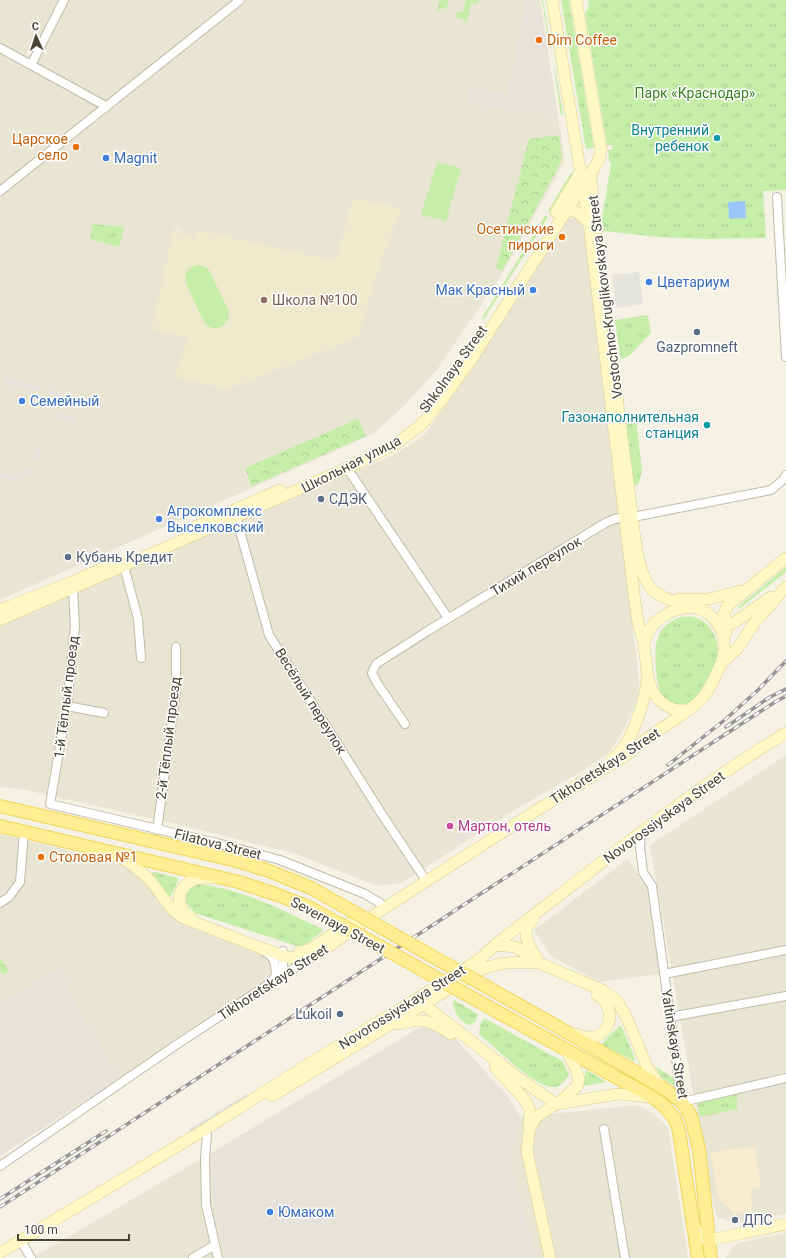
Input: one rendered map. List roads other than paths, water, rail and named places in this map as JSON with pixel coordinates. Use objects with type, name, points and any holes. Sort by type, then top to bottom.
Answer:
[{"type":"main road","name":"Vostochno-Kruglikovskaya Street","points":[[552,0],[585,173],[628,517],[638,622],[644,644]]},
{"type":"main road","points":[[576,0],[601,149],[599,160],[585,173]]},
{"type":"main road","name":"Vostochno-Kruglikovskaya Street","points":[[585,173],[582,186],[589,223],[628,517],[640,568],[644,578],[656,593],[668,599],[701,609]]},
{"type":"main road","name":"Shkolnaya Street","points":[[0,610],[72,582],[235,514],[374,448],[400,433],[418,418],[441,391],[585,173]]},
{"type":"main road","name":"Школьная улица","points":[[0,620],[73,590],[235,514],[347,468],[396,444],[422,424],[467,367],[582,186]]},
{"type":"main road","points":[[563,215],[566,211],[570,210],[577,212],[589,223]]},
{"type":"main road","points":[[719,621],[728,605],[786,558]]},
{"type":"main road","points":[[701,609],[719,621],[730,624],[740,620],[786,587]]},
{"type":"main road","points":[[723,658],[738,648],[755,622],[786,587]]},
{"type":"main road","points":[[668,599],[709,599],[746,589]]},
{"type":"main road","points":[[719,621],[726,640],[723,658],[704,697],[689,710],[675,710],[664,705],[656,696],[648,680],[644,644],[651,629],[661,617],[667,613],[681,608],[701,609],[746,589]]},
{"type":"main road","name":"Tikhoretskaya Street","points":[[314,952],[332,934],[524,812],[615,757],[625,744],[636,723],[643,706],[648,680]]},
{"type":"main road","name":"Tikhoretskaya Street","points":[[314,952],[526,817],[630,753],[638,745],[689,710]]},
{"type":"main road","name":"Novorossiyskaya Street","points":[[0,1254],[23,1244],[206,1133],[384,1028],[481,958],[495,945],[641,831],[730,768],[786,733]]},
{"type":"main road","name":"Severnaya Street","points":[[0,806],[237,861],[269,871],[310,888],[568,1032],[660,1086],[682,1102]]},
{"type":"main road","name":"Severnaya Street","points":[[0,826],[223,879],[278,895],[311,908],[654,1098],[664,1106],[675,1120]]},
{"type":"main road","points":[[108,852],[128,862],[141,872],[151,881],[170,908],[181,917],[258,947],[283,953],[314,952]]},
{"type":"main road","points":[[223,879],[199,878],[188,882],[181,890],[178,898],[181,907],[188,915],[298,960],[314,952]]},
{"type":"main road","points":[[538,912],[527,927],[527,932],[528,943],[539,964]]},
{"type":"main road","name":"Severnaya Street","points":[[495,945],[516,947],[539,964],[602,990],[617,1001],[627,1018],[647,1067],[660,1086]]},
{"type":"main road","name":"Severnaya Street","points":[[456,984],[482,969],[497,964],[513,961],[539,964]]},
{"type":"main road","points":[[561,973],[602,998],[608,1005],[610,1018],[606,1028],[600,1034],[590,1038],[568,1032]]},
{"type":"main road","name":"Novorossiyskaya Street","points":[[206,1133],[312,1062],[420,1002],[456,984]]},
{"type":"main road","points":[[420,1002],[485,1053],[556,1104],[618,1094],[654,1098]]},
{"type":"main road","points":[[384,1028],[409,1020],[420,1020],[429,1022],[452,1034],[467,1038]]},
{"type":"main road","points":[[528,1132],[535,1118],[563,1099],[577,1086],[579,1080],[572,1061],[565,1048]]},
{"type":"main road","points":[[485,1053],[525,1100],[530,1110],[527,1151],[550,1258]]},
{"type":"main road","name":"Yaltinskaya Street","points":[[682,1102],[690,1116],[699,1149],[711,1258]]},
{"type":"main road","name":"Yaltinskaya Street","points":[[675,1120],[682,1144],[698,1258]]},
{"type":"main road","points":[[693,1225],[701,1237],[705,1240],[710,1240],[786,1224]]},
{"type":"main road","name":"Novorossiyskaya Street","points":[[7,1258],[23,1244]]},
{"type":"street","points":[[31,65],[64,0]]},
{"type":"street","points":[[0,191],[105,108],[230,3],[240,0]]},
{"type":"street","points":[[0,48],[102,104],[105,108]]},
{"type":"street","points":[[777,197],[786,357]]},
{"type":"street","points":[[347,468],[448,618]]},
{"type":"street","name":"Тихий переулок","points":[[405,724],[376,683],[372,673],[376,664],[448,618],[607,522],[615,519],[771,490],[786,476]]},
{"type":"street","name":"Весёлый переулок","points":[[235,514],[270,635],[423,876]]},
{"type":"street","points":[[124,566],[138,619],[141,658]]},
{"type":"street","name":"1-й Тёплый проезд","points":[[50,804],[67,706],[75,626],[73,590]]},
{"type":"street","name":"2-й Тёплый проезд","points":[[157,830],[176,691],[176,646]]},
{"type":"street","points":[[67,706],[104,713]]},
{"type":"street","name":"Filatova Street","points":[[50,804],[157,830],[217,842],[280,860],[365,894],[380,903]]},
{"type":"street","name":"Yaltinskaya Street","points":[[641,831],[640,847],[642,872],[652,886],[682,1102]]},
{"type":"street","points":[[0,902],[9,896],[20,882],[24,832]]},
{"type":"street","points":[[258,947],[271,956],[279,976]]},
{"type":"street","points":[[664,974],[786,950]]},
{"type":"street","name":"Tikhoretskaya Street","points":[[0,1166],[264,988],[314,952]]},
{"type":"street","points":[[279,976],[283,953]]},
{"type":"street","points":[[279,976],[298,960]]},
{"type":"street","points":[[670,1017],[786,996]]},
{"type":"street","points":[[682,1102],[786,1078]]},
{"type":"street","points":[[604,1129],[625,1258]]},
{"type":"street","points":[[206,1133],[206,1205],[218,1258]]},
{"type":"street","points":[[23,1244],[31,1258]]},
{"type":"street","points":[[193,1258],[216,1245]]},
{"type":"water","points":[[745,201],[746,218],[729,219],[728,202]]},
{"type":"railway","points":[[668,765],[727,718],[758,690],[786,661]]},
{"type":"railway","points":[[726,727],[770,697],[786,689]]},
{"type":"railway","points":[[0,1207],[786,696]]},
{"type":"railway","points":[[0,1199],[106,1131]]},
{"type":"place","name":"Dim Coffee","points":[[539,40]]},
{"type":"place","name":"Внутренний ребенок","points":[[717,138]]},
{"type":"place","name":"Царское село","points":[[76,147]]},
{"type":"place","name":"Magnit","points":[[106,158]]},
{"type":"place","name":"Осетинские пироги","points":[[562,237]]},
{"type":"place","name":"Цветариум","points":[[649,282]]},
{"type":"place","name":"Мак Красный","points":[[533,290]]},
{"type":"place","name":"Школа №100","points":[[264,300]]},
{"type":"place","name":"Gazpromneft","points":[[697,332]]},
{"type":"place","name":"Семейный","points":[[22,401]]},
{"type":"place","name":"Газонаполнительная станция","points":[[707,425]]},
{"type":"place","name":"СДЭК","points":[[321,499]]},
{"type":"place","name":"Агрокомплекс Выселковский","points":[[159,519]]},
{"type":"place","name":"Кубань Кредит","points":[[68,557]]},
{"type":"place","name":"Мартон, отель","points":[[450,826]]},
{"type":"place","name":"Столовая №1","points":[[41,857]]},
{"type":"place","name":"Lukoil","points":[[340,1014]]},
{"type":"place","name":"Юмаком","points":[[270,1212]]},
{"type":"place","name":"ДПС","points":[[735,1220]]},
{"type":"park label","name":"Парк «Краснодар»","points":[[695,93]]}]
